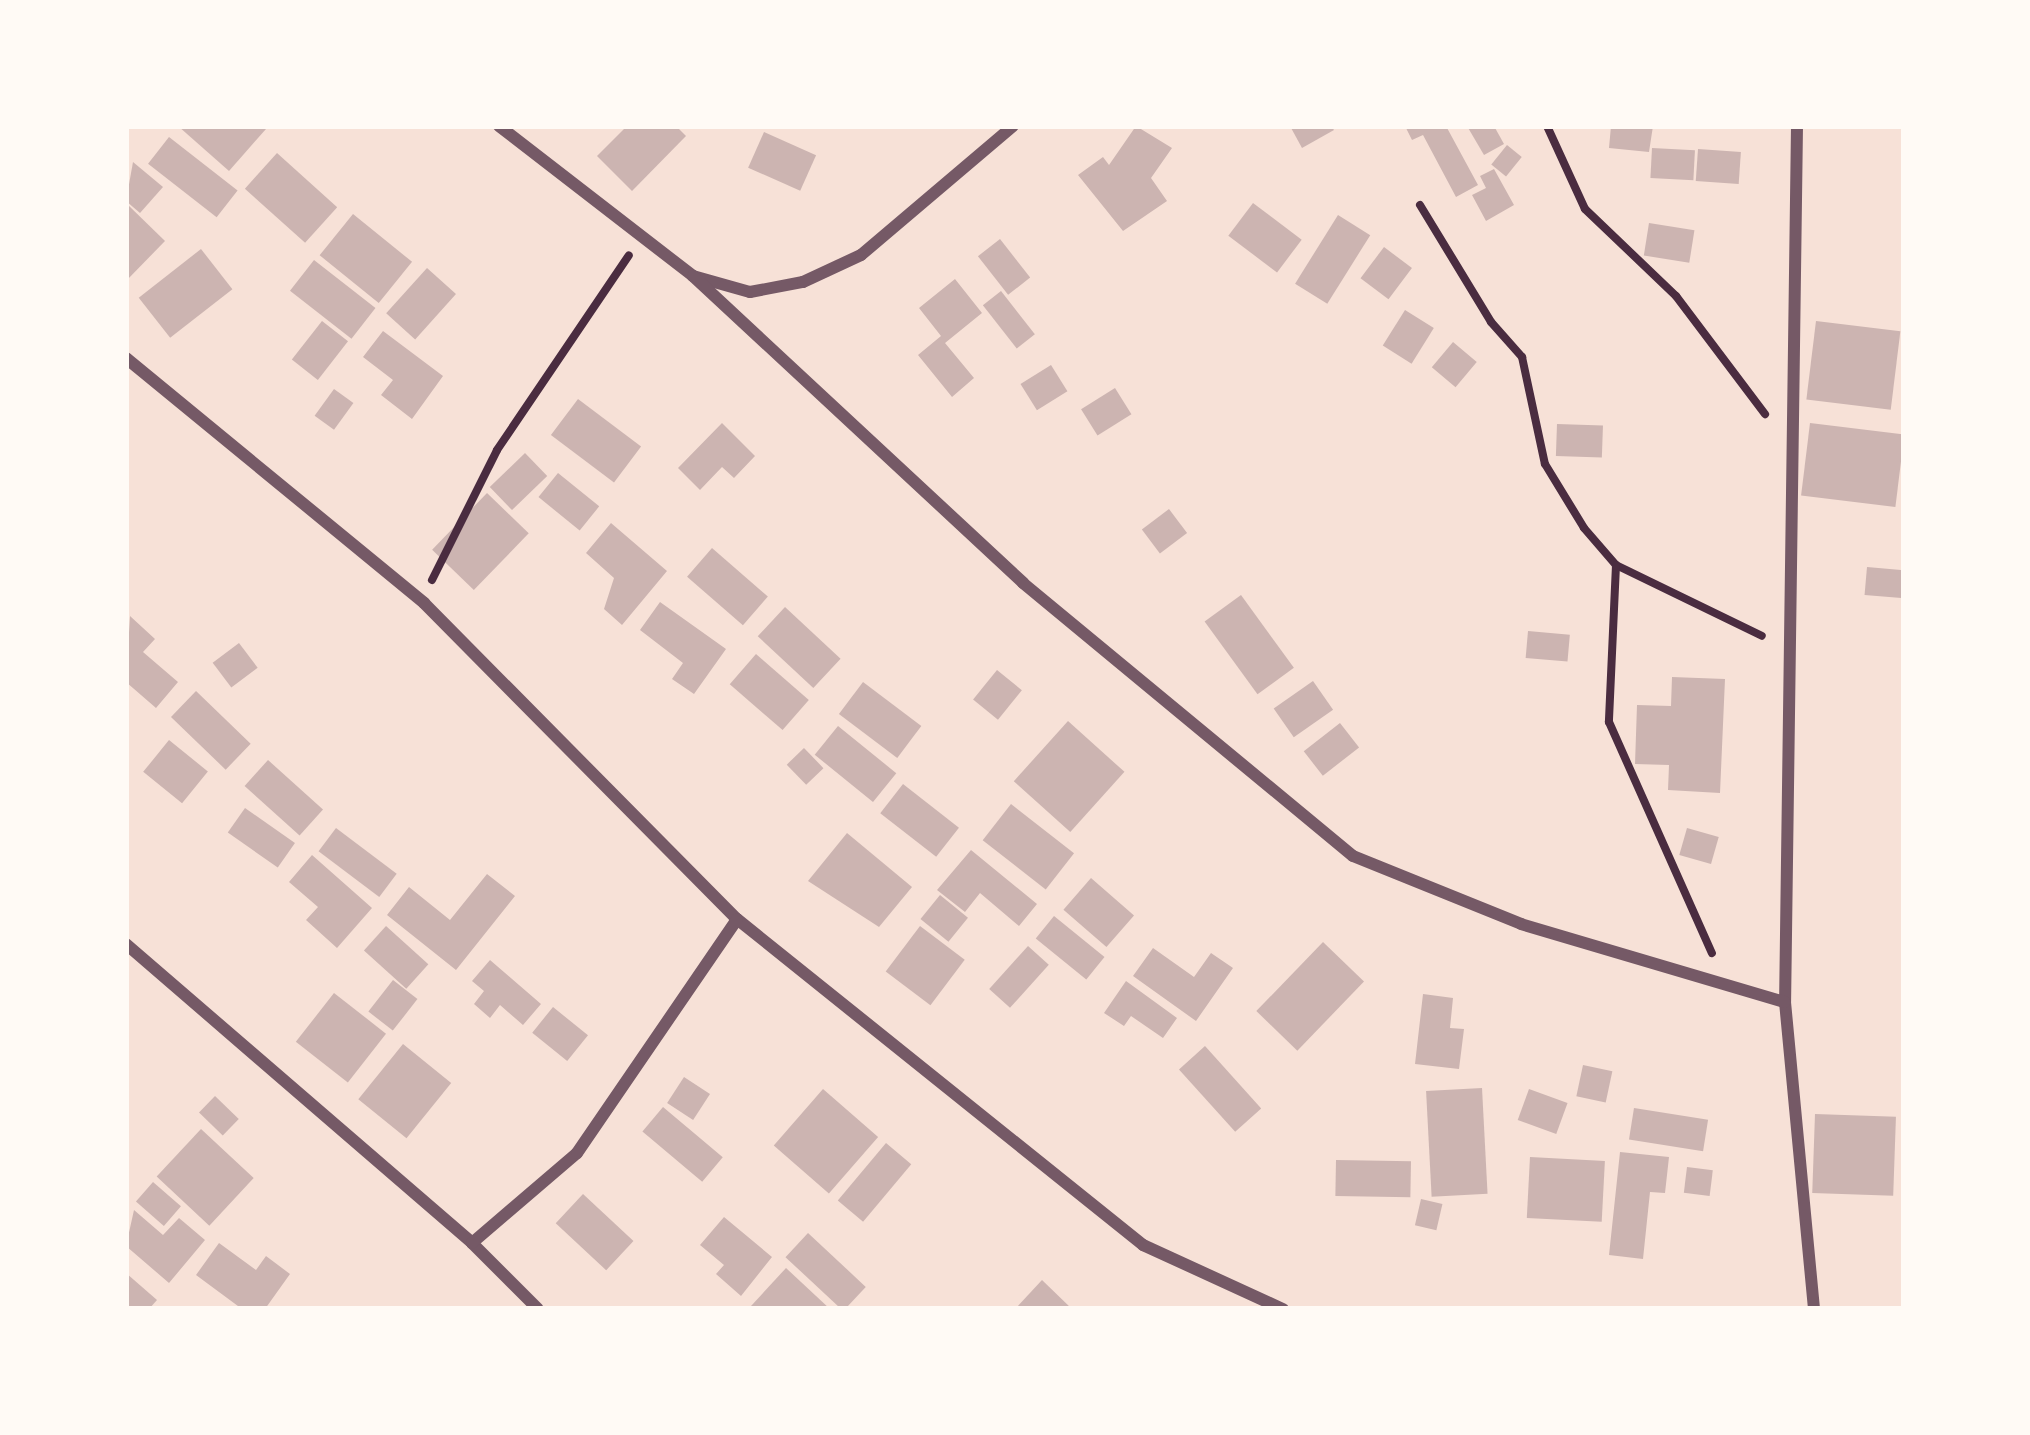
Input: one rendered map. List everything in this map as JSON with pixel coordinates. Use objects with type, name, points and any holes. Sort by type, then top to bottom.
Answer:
[{"type":"street","points":[[499,126],[640,240],[693,276],[1023,583],[1353,856],[1521,924],[1785,1002]]},
{"type":"street","points":[[693,276],[750,292],[803,282],[860,255],[1013,126]]},
{"type":"street","points":[[1797,126],[1784,648],[1785,1002],[1814,1309]]},
{"type":"street","points":[[126,358],[424,603],[737,920],[1143,1245],[1282,1309]]},
{"type":"street","points":[[472,1243],[577,1154],[737,920]]},
{"type":"street","points":[[126,944],[472,1243],[538,1309]]},
{"type":"path","points":[[1547,126],[1585,209],[1676,296],[1792,448]]},
{"type":"path","points":[[1420,205],[1491,322],[1522,357],[1538,405],[1545,464],[1616,565],[1784,648]]},
{"type":"path","points":[[424,603],[497,450],[640,240]]},
{"type":"path","points":[[1616,565],[1609,722],[1651,828],[1730,986]]},
{"type":"building","points":[[178,126],[263,126],[266,129],[229,171]]},
{"type":"building","points":[[627,126],[676,126],[686,136],[632,191],[597,156]]},
{"type":"building","points":[[1136,126],[1172,148],[1151,178],[1167,201],[1123,231],[1078,175],[1103,157],[1109,165]]},
{"type":"building","points":[[1290,126],[1331,126],[1334,130],[1302,148]]},
{"type":"building","points":[[1405,126],[1446,126],[1478,185],[1456,197],[1423,135],[1412,140]]},
{"type":"building","points":[[1467,126],[1494,126],[1504,144],[1484,155]]},
{"type":"building","points":[[1611,126],[1653,126],[1649,152],[1609,148]]},
{"type":"building","points":[[764,132],[816,155],[800,191],[748,168]]},
{"type":"building","points":[[169,137],[238,191],[217,217],[148,164]]},
{"type":"building","points":[[1507,145],[1522,157],[1506,176],[1491,164]]},
{"type":"building","points":[[1652,148],[1695,150],[1693,180],[1650,178]]},
{"type":"building","points":[[1698,149],[1741,152],[1739,184],[1696,181]]},
{"type":"building","points":[[277,153],[337,207],[305,243],[245,189]]},
{"type":"building","points":[[133,162],[163,187],[140,213],[126,201]]},
{"type":"building","points":[[1494,169],[1514,205],[1486,221],[1472,195],[1486,188],[1480,176]]},
{"type":"building","points":[[126,203],[165,241],[126,281]]},
{"type":"building","points":[[1253,203],[1302,240],[1277,272],[1228,236]]},
{"type":"building","points":[[353,214],[412,262],[379,303],[320,255]]},
{"type":"building","points":[[1338,215],[1370,235],[1327,304],[1295,284]]},
{"type":"building","points":[[1649,223],[1694,230],[1689,263],[1644,256]]},
{"type":"building","points":[[1000,239],[1030,278],[1008,295],[978,256]]},
{"type":"building","points":[[1384,247],[1412,268],[1388,299],[1361,278]]},
{"type":"building","points":[[201,249],[232,289],[170,338],[139,298]]},
{"type":"building","points":[[314,260],[375,308],[351,339],[290,291]]},
{"type":"building","points":[[427,268],[456,294],[415,339],[386,313]]},
{"type":"building","points":[[955,279],[982,313],[945,343],[974,378],[952,397],[918,355],[941,336],[919,308]]},
{"type":"building","points":[[1001,291],[1035,334],[1017,349],[983,305]]},
{"type":"building","points":[[1405,310],[1434,328],[1412,364],[1383,346]]},
{"type":"building","points":[[322,321],[348,341],[318,380],[292,360]]},
{"type":"building","points":[[1816,321],[1900,331],[1891,410],[1806,399]]},
{"type":"building","points":[[383,331],[443,376],[412,419],[381,395],[393,380],[363,357]]},
{"type":"building","points":[[1453,342],[1477,362],[1456,387],[1432,367]]},
{"type":"building","points":[[1051,365],[1067,391],[1037,410],[1020,384]]},
{"type":"building","points":[[1115,388],[1131,414],[1098,435],[1081,409]]},
{"type":"building","points":[[334,389],[353,403],[334,430],[315,416]]},
{"type":"building","points":[[578,399],[641,447],[614,482],[551,435]]},
{"type":"building","points":[[722,423],[755,456],[734,478],[722,467],[700,490],[678,468]]},
{"type":"building","points":[[1810,423],[1904,435],[1895,507],[1801,495]]},
{"type":"building","points":[[1557,424],[1603,426],[1602,458],[1556,456]]},
{"type":"building","points":[[525,453],[547,476],[512,510],[490,487]]},
{"type":"building","points":[[558,473],[599,506],[580,530],[538,497]]},
{"type":"building","points":[[487,493],[529,533],[474,590],[432,550]]},
{"type":"building","points":[[1169,509],[1187,533],[1160,553],[1142,529]]},
{"type":"building","points":[[611,523],[667,571],[622,625],[604,609],[614,578],[586,553]]},
{"type":"building","points":[[712,548],[768,597],[743,625],[687,577]]},
{"type":"building","points":[[1867,567],[1904,570],[1901,598],[1865,595]]},
{"type":"building","points":[[1241,595],[1294,668],[1257,694],[1205,621]]},
{"type":"building","points":[[660,602],[726,649],[694,694],[672,679],[683,663],[640,630]]},
{"type":"building","points":[[785,607],[841,659],[813,688],[758,636]]},
{"type":"building","points":[[130,616],[155,639],[143,652],[178,682],[156,708],[126,682]]},
{"type":"building","points":[[1528,631],[1570,635],[1567,662],[1526,658]]},
{"type":"building","points":[[239,643],[258,668],[231,688],[213,663]]},
{"type":"building","points":[[756,654],[809,700],[783,730],[730,684]]},
{"type":"building","points":[[997,670],[1022,690],[998,720],[973,700]]},
{"type":"building","points":[[1672,677],[1725,679],[1720,793],[1668,790],[1669,765],[1635,764],[1637,705],[1671,706]]},
{"type":"building","points":[[1313,681],[1333,710],[1294,737],[1274,709]]},
{"type":"building","points":[[863,682],[921,726],[897,758],[839,714]]},
{"type":"building","points":[[196,691],[251,744],[226,770],[171,717]]},
{"type":"building","points":[[1068,721],[1124,772],[1070,832],[1014,781]]},
{"type":"building","points":[[1340,723],[1359,747],[1323,776],[1304,751]]},
{"type":"building","points":[[838,726],[896,773],[873,802],[815,755]]},
{"type":"building","points":[[169,740],[208,771],[182,803],[143,772]]},
{"type":"building","points":[[804,748],[823,768],[806,785],[787,765]]},
{"type":"building","points":[[268,760],[323,810],[300,836],[245,786]]},
{"type":"building","points":[[903,784],[959,828],[936,857],[880,813]]},
{"type":"building","points":[[1011,804],[1074,853],[1046,890],[983,840]]},
{"type":"building","points":[[245,808],[295,843],[278,868],[228,833]]},
{"type":"building","points":[[336,828],[397,874],[379,897],[319,851]]},
{"type":"building","points":[[1687,828],[1719,837],[1711,864],[1679,855]]},
{"type":"building","points":[[847,833],[912,887],[879,927],[808,881]]},
{"type":"building","points":[[971,850],[1037,904],[1019,926],[980,893],[965,912],[937,890]]},
{"type":"building","points":[[312,855],[372,908],[337,948],[306,920],[318,907],[289,882]]},
{"type":"building","points":[[487,874],[515,896],[456,970],[387,915],[409,887],[450,920]]},
{"type":"building","points":[[1091,878],[1134,915],[1106,947],[1063,910]]},
{"type":"building","points":[[940,895],[968,918],[948,942],[920,919]]},
{"type":"building","points":[[1054,916],[1105,957],[1086,979],[1036,939]]},
{"type":"building","points":[[386,926],[428,964],[406,989],[364,951]]},
{"type":"building","points":[[920,926],[965,960],[930,1005],[886,972]]},
{"type":"building","points":[[1323,942],[1364,982],[1297,1051],[1256,1011]]},
{"type":"building","points":[[1028,946],[1049,965],[1010,1008],[989,989]]},
{"type":"building","points":[[1153,948],[1194,977],[1211,953],[1233,968],[1196,1021],[1133,976]]},
{"type":"building","points":[[490,960],[541,1004],[523,1025],[500,1005],[490,1018],[474,1004],[484,991],[472,981]]},
{"type":"building","points":[[393,980],[417,999],[393,1031],[368,1012]]},
{"type":"building","points":[[1126,981],[1177,1018],[1163,1038],[1131,1016],[1124,1026],[1104,1013]]},
{"type":"building","points":[[334,993],[386,1034],[348,1082],[296,1042]]},
{"type":"building","points":[[1423,994],[1453,998],[1450,1028],[1464,1029],[1459,1069],[1415,1064]]},
{"type":"building","points":[[553,1007],[588,1035],[567,1061],[532,1033]]},
{"type":"building","points":[[403,1044],[451,1083],[407,1138],[358,1099]]},
{"type":"building","points":[[1205,1046],[1261,1108],[1235,1132],[1179,1069]]},
{"type":"building","points":[[1583,1065],[1612,1071],[1606,1103],[1576,1096]]},
{"type":"building","points":[[684,1077],[710,1094],[693,1120],[667,1103]]},
{"type":"building","points":[[1482,1088],[1488,1194],[1432,1197],[1426,1091]]},
{"type":"building","points":[[823,1089],[878,1137],[829,1193],[774,1146]]},
{"type":"building","points":[[1529,1089],[1568,1103],[1556,1134],[1518,1120]]},
{"type":"building","points":[[215,1096],[239,1119],[223,1135],[199,1113]]},
{"type":"building","points":[[663,1107],[723,1157],[702,1182],[642,1132]]},
{"type":"building","points":[[1634,1108],[1708,1120],[1703,1151],[1629,1140]]},
{"type":"building","points":[[1815,1114],[1896,1117],[1893,1196],[1812,1193]]},
{"type":"building","points":[[201,1129],[254,1178],[209,1226],[157,1177]]},
{"type":"building","points":[[886,1143],[911,1164],[863,1222],[838,1200]]},
{"type":"building","points":[[1620,1152],[1669,1157],[1665,1193],[1650,1192],[1643,1259],[1609,1255]]},
{"type":"building","points":[[1530,1157],[1605,1161],[1602,1222],[1527,1218]]},
{"type":"building","points":[[1336,1160],[1411,1161],[1410,1197],[1335,1196]]},
{"type":"building","points":[[1687,1167],[1713,1170],[1710,1196],[1684,1193]]},
{"type":"building","points":[[153,1182],[181,1206],[164,1226],[136,1202]]},
{"type":"building","points":[[583,1194],[633,1241],[606,1270],[556,1223]]},
{"type":"building","points":[[1421,1199],[1442,1204],[1436,1230],[1415,1225]]},
{"type":"building","points":[[134,1210],[163,1235],[179,1218],[205,1240],[169,1283],[126,1246]]},
{"type":"building","points":[[724,1217],[772,1257],[741,1296],[716,1274],[724,1265],[700,1245]]},
{"type":"building","points":[[808,1233],[866,1287],[841,1309],[785,1257]]},
{"type":"building","points":[[219,1243],[256,1270],[266,1256],[290,1274],[265,1309],[242,1309],[196,1275]]},
{"type":"building","points":[[786,1268],[830,1309],[751,1306]]},
{"type":"building","points":[[126,1273],[157,1300],[149,1309],[126,1309]]},
{"type":"building","points":[[1042,1280],[1072,1309],[1015,1309]]}]
